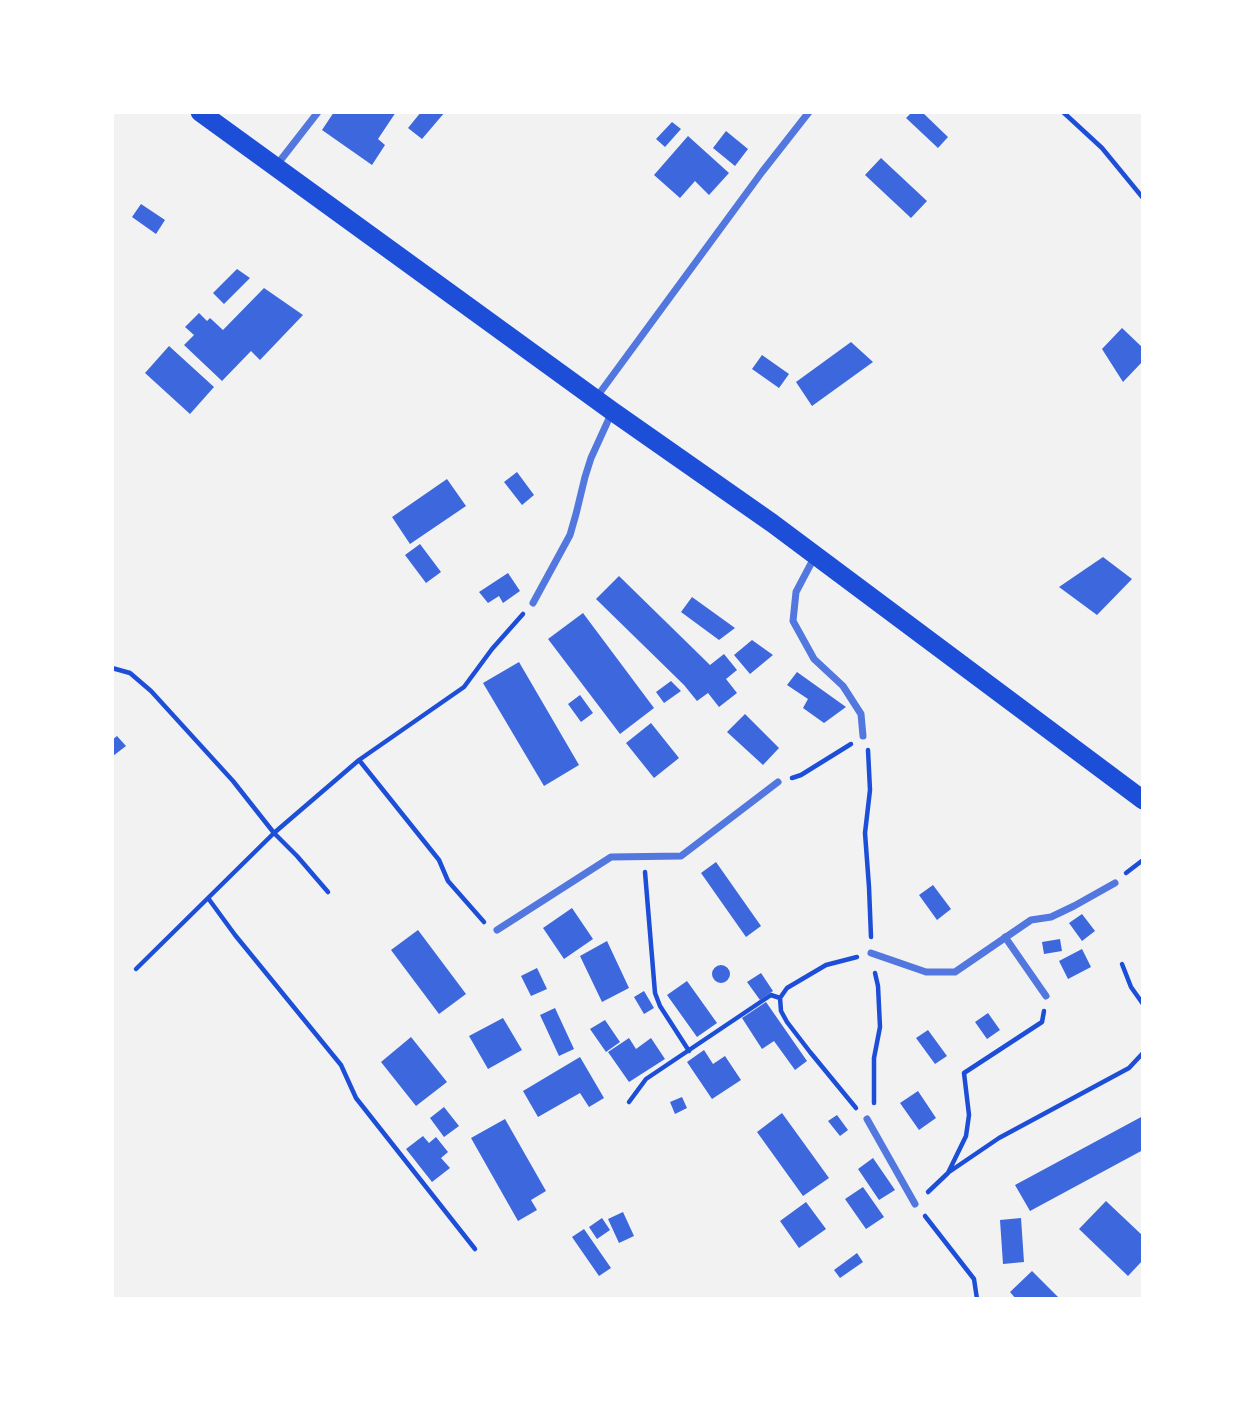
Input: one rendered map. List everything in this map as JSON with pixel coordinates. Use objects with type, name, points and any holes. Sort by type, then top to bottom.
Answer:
[{"type":"highway","points":[[200,112],[595,399],[716,483],[1143,800]]},
{"type":"street","points":[[275,167],[318,112]]},
{"type":"street","points":[[595,399],[809,112]]},
{"type":"street","points":[[533,603],[570,535],[585,477],[612,411]]},
{"type":"street","points":[[816,556],[796,592],[793,621],[814,659],[843,686],[861,714],[863,736]]},
{"type":"street","points":[[497,930],[611,857],[681,856],[778,782]]},
{"type":"street","points":[[871,953],[926,972],[955,972],[1031,920],[1051,917],[1115,883]]},
{"type":"street","points":[[1005,937],[1046,996]]},
{"type":"street","points":[[867,1119],[915,1203]]},
{"type":"path","points":[[1063,112],[1102,148],[1143,198]]},
{"type":"path","points":[[136,969],[274,833],[359,760],[464,687],[492,649],[533,603]]},
{"type":"path","points":[[112,668],[130,673],[151,691],[328,892]]},
{"type":"path","points":[[778,782],[802,775],[863,736],[869,754],[870,790],[865,833],[871,953],[878,986],[880,1027],[874,1058],[874,1108],[867,1119],[787,1022],[781,1010],[780,998],[787,988],[826,965],[871,953]]},
{"type":"path","points":[[359,760],[439,860],[448,881],[489,927],[497,930]]},
{"type":"path","points":[[644,856],[655,993],[660,1006],[689,1051]]},
{"type":"path","points":[[208,898],[341,1065],[356,1098],[475,1249]]},
{"type":"path","points":[[1122,964],[1131,988],[1143,1004]]},
{"type":"path","points":[[629,1102],[646,1079],[771,995],[780,998]]},
{"type":"path","points":[[948,1173],[966,1136],[969,1115],[964,1073],[1042,1022],[1046,996]]},
{"type":"path","points":[[978,1299],[974,1279],[915,1203],[948,1173],[999,1138],[1129,1068],[1143,1054]]},
{"type":"building","points":[[334,112],[396,112],[378,139],[385,145],[372,165],[322,130]]},
{"type":"building","points":[[421,112],[445,112],[422,139],[408,128]]},
{"type":"building","points":[[912,112],[922,112],[948,137],[938,148],[906,118]]},
{"type":"building","points":[[672,122],[681,129],[665,147],[656,139]]},
{"type":"building","points":[[726,131],[748,149],[735,166],[713,148]]},
{"type":"building","points":[[688,136],[729,173],[709,195],[695,181],[680,198],[654,175]]},
{"type":"building","points":[[881,158],[927,201],[911,218],[865,175]]},
{"type":"building","points":[[141,204],[165,220],[156,234],[132,217]]},
{"type":"building","points":[[237,269],[250,278],[224,304],[213,293]]},
{"type":"building","points":[[264,288],[303,315],[260,360],[251,351],[222,381],[184,345],[194,335],[185,327],[199,313],[207,321],[210,318],[223,330]]},
{"type":"building","points":[[1122,328],[1143,348],[1143,361],[1123,382],[1102,349]]},
{"type":"building","points":[[851,342],[873,362],[812,406],[796,382]]},
{"type":"building","points":[[169,346],[214,387],[190,414],[145,373]]},
{"type":"building","points":[[762,355],[789,374],[779,388],[752,369]]},
{"type":"building","points":[[517,472],[534,495],[522,505],[504,482]]},
{"type":"building","points":[[447,479],[466,506],[410,544],[392,517]]},
{"type":"building","points":[[420,544],[441,572],[426,583],[405,555]]},
{"type":"building","points":[[1103,557],[1132,579],[1097,615],[1059,587]]},
{"type":"building","points":[[508,573],[520,591],[503,603],[499,596],[488,603],[479,592]]},
{"type":"building","points":[[619,576],[710,665],[724,654],[737,670],[726,679],[737,693],[719,707],[708,693],[697,701],[596,599]]},
{"type":"building","points":[[692,597],[735,628],[719,640],[681,612]]},
{"type":"building","points":[[583,613],[654,708],[620,734],[548,639]]},
{"type":"building","points":[[752,640],[773,655],[750,674],[734,655]]},
{"type":"building","points":[[519,662],[579,765],[544,786],[483,683]]},
{"type":"building","points":[[797,672],[846,707],[824,723],[803,708],[808,699],[787,685]]},
{"type":"building","points":[[671,681],[681,691],[664,703],[656,692]]},
{"type":"building","points":[[580,695],[593,713],[581,722],[568,704]]},
{"type":"building","points":[[745,714],[779,748],[763,765],[727,732]]},
{"type":"building","points":[[651,723],[679,758],[654,778],[626,743]]},
{"type":"building","points":[[117,736],[126,746],[113,756],[112,740]]},
{"type":"building","points":[[716,862],[761,926],[746,937],[701,873]]},
{"type":"building","points":[[933,885],[951,909],[937,920],[919,895]]},
{"type":"building","points":[[572,908],[593,939],[564,959],[543,928]]},
{"type":"building","points":[[1082,914],[1095,931],[1082,941],[1069,923]]},
{"type":"building","points":[[418,930],[466,994],[439,1014],[391,950]]},
{"type":"building","points":[[1060,939],[1062,951],[1044,954],[1042,942]]},
{"type":"building","points":[[607,941],[629,988],[602,1002],[580,956]]},
{"type":"building","points":[[1082,949],[1091,967],[1068,979],[1059,961]]},
{"type":"building","points":[[721,965],[727,968],[730,974],[727,980],[721,983],[715,980],[712,974],[715,968]]},
{"type":"building","points":[[537,968],[547,989],[531,996],[521,976]]},
{"type":"building","points":[[761,973],[773,991],[760,1000],[747,982]]},
{"type":"building","points":[[687,981],[717,1023],[697,1037],[667,995]]},
{"type":"building","points":[[644,991],[654,1008],[644,1014],[634,997]]},
{"type":"building","points":[[766,1002],[807,1061],[795,1070],[774,1041],[762,1049],[742,1018]]},
{"type":"building","points":[[555,1008],[574,1049],[559,1056],[540,1015]]},
{"type":"building","points":[[988,1013],[1000,1030],[987,1039],[975,1022]]},
{"type":"building","points":[[503,1018],[522,1050],[488,1069],[469,1036]]},
{"type":"building","points":[[605,1020],[620,1042],[606,1052],[590,1029]]},
{"type":"building","points":[[928,1030],[947,1056],[935,1064],[916,1038]]},
{"type":"building","points":[[411,1037],[447,1082],[416,1106],[381,1062]]},
{"type":"building","points":[[629,1038],[636,1049],[651,1038],[665,1059],[629,1082],[608,1052]]},
{"type":"building","points":[[704,1050],[713,1064],[725,1056],[741,1080],[712,1099],[687,1062]]},
{"type":"building","points":[[580,1057],[604,1098],[589,1107],[580,1093],[538,1117],[523,1091]]},
{"type":"building","points":[[918,1091],[936,1118],[919,1130],[900,1103]]},
{"type":"building","points":[[682,1097],[687,1108],[675,1114],[670,1102]]},
{"type":"building","points":[[444,1107],[459,1126],[444,1137],[430,1118]]},
{"type":"building","points":[[782,1113],[829,1178],[803,1196],[757,1132]]},
{"type":"building","points":[[837,1115],[848,1130],[840,1136],[828,1121]]},
{"type":"building","points":[[1143,1116],[1143,1150],[1030,1211],[1015,1185]]},
{"type":"building","points":[[505,1119],[546,1191],[531,1200],[537,1210],[518,1221],[471,1138]]},
{"type":"building","points":[[423,1136],[429,1143],[436,1137],[448,1152],[441,1158],[450,1168],[432,1182],[406,1149]]},
{"type":"building","points":[[873,1158],[895,1190],[879,1200],[858,1169]]},
{"type":"building","points":[[863,1187],[884,1217],[866,1229],[845,1199]]},
{"type":"building","points":[[1106,1201],[1143,1236],[1143,1260],[1128,1276],[1079,1229]]},
{"type":"building","points":[[806,1202],[826,1229],[799,1248],[780,1221]]},
{"type":"building","points":[[623,1212],[634,1236],[619,1243],[608,1219]]},
{"type":"building","points":[[602,1218],[610,1230],[597,1239],[589,1227]]},
{"type":"building","points":[[1021,1218],[1024,1262],[1003,1264],[1000,1220]]},
{"type":"building","points":[[584,1229],[611,1268],[599,1276],[572,1237]]},
{"type":"building","points":[[857,1253],[863,1262],[840,1278],[834,1270]]},
{"type":"building","points":[[1032,1271],[1060,1299],[1016,1299],[1010,1292]]}]
